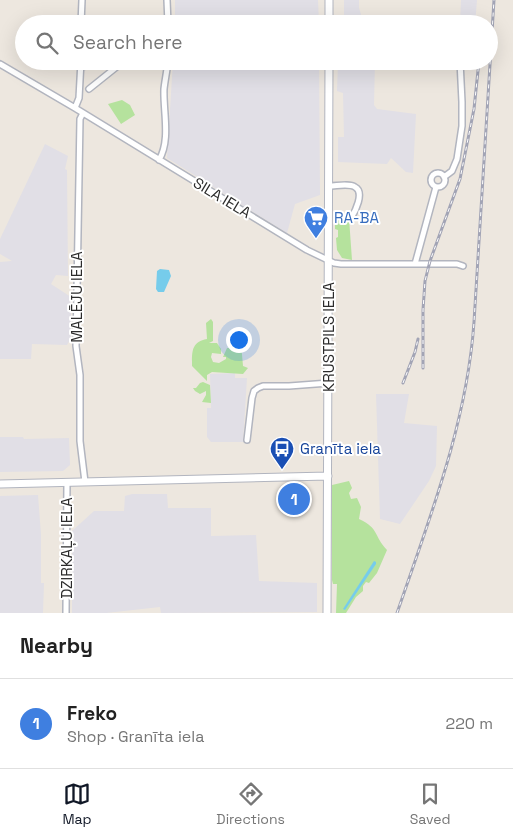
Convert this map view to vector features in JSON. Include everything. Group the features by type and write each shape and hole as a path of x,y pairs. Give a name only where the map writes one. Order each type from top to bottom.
{"main road":[{"path":"330,0 330,15"},
{"name":"KRUSTPILS IELA","path":"326,613 330,70"},
{"path":"0,484 328,476"}],"street":[{"path":"81,15 82,0"},
{"path":"168,0 168,15"},
{"name":"SILA IELA","path":"0,64 307,250 329,261 341,264 457,264 463,266"},
{"path":"74,108 79,98 81,70"},
{"path":"89,89 113,70"},
{"path":"159,160 163,151 166,122 164,88 167,70"},
{"path":"436,187 441,187 444,184 444,177 453,169 457,159 462,126 460,70"},
{"name":"MALĒJU IELA","path":"83,113 80,119 78,171 76,346 80,375 80,440 85,482"},
{"path":"436,187 432,182 433,176 440,174 444,177"},
{"path":"330,186 355,187 358,190 357,207 351,218"},
{"path":"415,264 436,187"},
{"path":"247,440 252,398 254,391 258,388 263,386 329,383"},
{"name":"DZIRKAĻU IELA","path":"66,613 67,482"}],"shaded area":[{"path":"175,0 318,0 319,15 175,15"},
{"path":"344,0 359,0 361,15 344,15"},
{"path":"461,0 477,0 476,15 460,15"},
{"path":"172,70 319,70 320,195 295,204 287,233 167,158"},
{"path":"338,70 375,70 374,105 377,109 416,114 413,173 406,172 391,158 387,164 338,162 338,137 344,137 343,93 337,91"},
{"path":"45,144 68,156 65,169 67,170 68,276 56,275 51,284 71,297 71,338 67,345 32,344 31,359 0,359 0,262 12,261 0,254 0,239"},
{"path":"235,373 235,378 247,378 243,442 211,442 207,437 207,408 211,408 210,374"},
{"path":"376,394 409,394 404,423 437,426 436,466 429,481 400,524 380,519"},
{"path":"0,437 23,437 24,439 69,438 70,465 63,471 0,472"},
{"path":"132,494 167,494 168,508 211,508 211,536 256,535 259,581 317,583 317,612 161,613 160,607 106,613 72,613 72,531 94,511 124,511 125,496"},
{"path":"38,495 41,534 41,583 44,583 43,613 0,613 0,496"}],"green space":[{"path":"122,100 130,105 135,115 121,124 108,104"},
{"path":"349,218 352,260 342,258 337,250 336,238 338,237 338,230 335,229 335,219"},
{"path":"211,319 213,322 213,341 209,343 217,343 221,349 221,354 212,353 213,362 219,363 226,359 226,357 223,357 227,348 232,348 238,342 241,343 243,366 248,368 243,374 212,372 207,375 207,381 192,366 193,348 202,340 207,339 206,323"},
{"path":"203,382 210,385 211,403 202,402 206,391 200,394 193,388 196,388"},
{"path":"349,481 352,488 349,493 351,499 357,498 361,507 359,519 373,529 387,550 377,573 369,583 366,582 363,586 363,591 356,597 346,613 336,613 337,584 333,584 332,580 332,485"}],"water":[{"path":"160,269 169,270 171,276 164,292 158,292 156,289 157,271"},
{"path":"374,561 376,564 345,610 343,609"}],"railway":[{"path":"493,15 494,0"},
{"path":"423,368 425,281 430,261 460,179 474,109 478,70"},
{"path":"397,613 434,505 464,397 474,322 490,70"},
{"path":"403,383 418,339"}],"place":[{"name":"RA-BA","path":"316,239"},
{"name":"Granīta iela","path":"282,470"},
{"name":"Freko","path":"294,499"}]}
